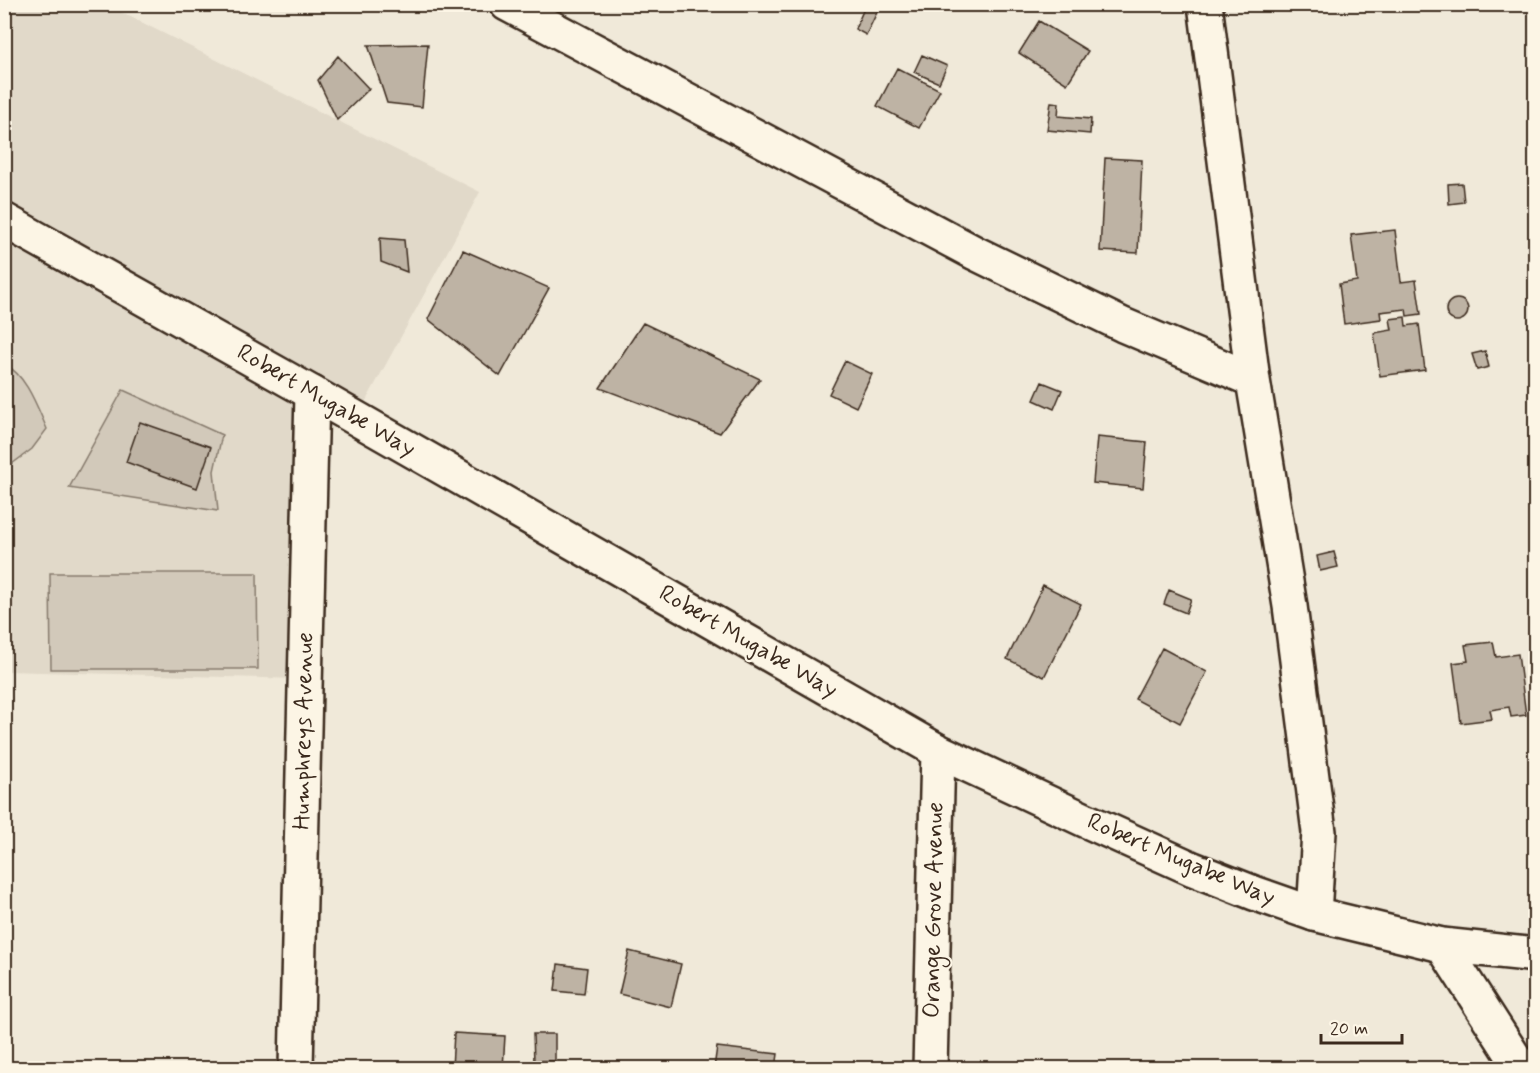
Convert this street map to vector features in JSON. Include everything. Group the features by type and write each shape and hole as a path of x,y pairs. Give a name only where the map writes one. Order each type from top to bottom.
{"street":[{"path":"507,4 975,253 1123,325 1253,380"},
{"path":"1205,4 1253,380 1290,606 1319,831 1314,914"},
{"name":"Robert Mugabe Way","path":"4,220 312,393 938,751 1193,869 1254,894 1314,914 1442,945 1536,955"},
{"name":"Humphreys Avenue","path":"296,1068 312,393"},
{"name":"Orange Grove Avenue","path":"930,1068 938,751"},
{"path":"1442,945 1521,1068"}],"shaded area":[{"path":"5,5 107,5 480,192 361,410 306,379 298,679 5,671"},
{"path":"5,365 25,384 47,429 32,449 5,469"},
{"path":"123,390 222,435 214,471 218,511 69,488"},
{"path":"50,573 257,573 258,669 51,669"}],"building":[{"path":"866,4 881,4 866,35 855,29"},
{"path":"1039,21 1088,51 1067,84 1019,53"},
{"path":"428,44 422,107 387,103 368,45"},
{"path":"922,55 947,66 939,83 914,72"},
{"path":"338,56 369,89 337,120 318,80"},
{"path":"897,68 940,90 919,128 877,106"},
{"path":"1051,102 1059,103 1058,116 1091,119 1090,134 1047,130"},
{"path":"1105,158 1142,160 1138,253 1100,251"},
{"path":"1462,183 1464,202 1449,204 1448,184"},
{"path":"1395,230 1401,282 1416,280 1421,314 1407,316 1406,309 1380,312 1381,319 1344,324 1339,284 1357,281 1351,235"},
{"path":"380,238 404,240 407,272 381,262"},
{"path":"463,250 549,288 500,376 428,319"},
{"path":"1457,299 1465,302 1468,310 1465,318 1457,321 1449,318 1446,310 1449,302"},
{"path":"1405,317 1406,326 1419,324 1425,370 1380,376 1374,333 1392,330 1390,319"},
{"path":"643,323 760,379 720,433 600,388"},
{"path":"1485,351 1489,367 1477,370 1472,354"},
{"path":"845,361 872,374 856,407 829,394"},
{"path":"1042,382 1062,390 1054,409 1034,400"},
{"path":"140,422 211,447 197,488 126,462"},
{"path":"1097,437 1147,442 1143,488 1093,483"},
{"path":"1334,552 1338,567 1320,571 1317,556"},
{"path":"1043,585 1081,604 1044,677 1007,659"},
{"path":"1169,590 1191,599 1186,613 1164,604"},
{"path":"1493,642 1496,657 1518,654 1526,715 1511,717 1509,707 1490,710 1492,719 1461,723 1453,663 1468,661 1465,645"},
{"path":"1162,648 1207,672 1180,723 1135,699"},
{"path":"629,951 681,964 671,1007 619,994"},
{"path":"558,964 587,968 584,994 555,991"},
{"path":"454,1033 505,1036 503,1068 452,1068"},
{"path":"533,1034 555,1034 555,1061 534,1061"},
{"path":"717,1047 778,1054 776,1068 714,1068"}]}
